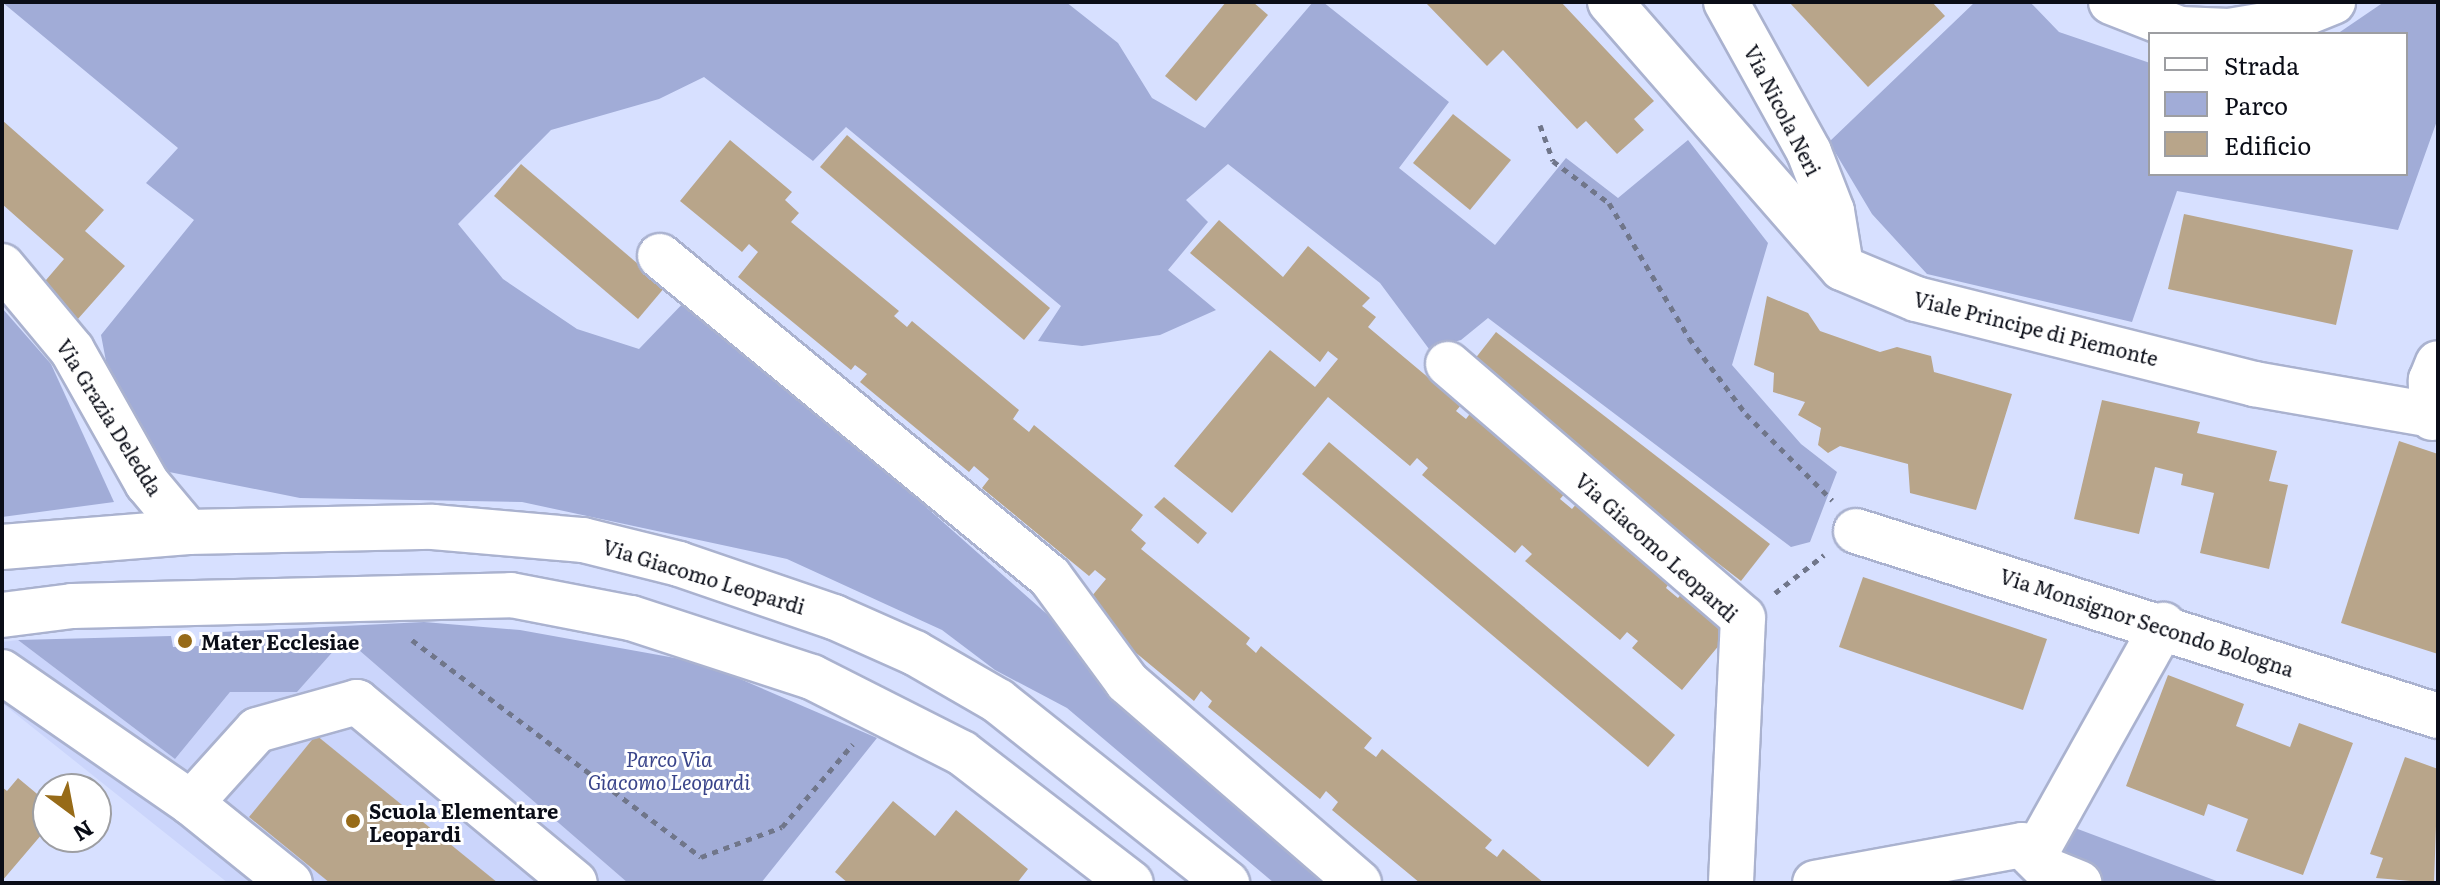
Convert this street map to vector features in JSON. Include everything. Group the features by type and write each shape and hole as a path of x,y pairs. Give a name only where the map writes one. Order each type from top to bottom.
{"street":[{"name":"Viale Principe di Piemonte","path":"1610,2 1842,268 1916,299 2254,384 2435,417"},
{"name":"Via Nicola Neri","path":"1726,2 1809,152 1832,211 1842,268"},
{"path":"2111,2 2180,29 2229,31 2283,22 2333,2"},
{"path":"660,256 1050,577 1127,682 1359,883"},
{"name":"Via Grazia Deledda","path":"2,266 72,350 147,483 188,532"},
{"path":"2435,417 2431,380 2438,363"},
{"name":"Via Giacomo Leopardi","path":"1448,364 1743,618 1731,883"},
{"path":"433,527 433,596"},
{"name":"Via Giacomo Leopardi","path":"2,547 188,532 433,527 583,540 775,595 915,653 998,701 1085,764 1227,883"},
{"name":"Via Monsignor Secondo Bologna","path":"1856,531 2163,625 2438,716"},
{"path":"67,542 72,606"},
{"path":"2,615 72,606 511,595 631,618 741,650 881,711 962,753 1047,813 1131,883"},
{"path":"2034,856 2163,625"},
{"path":"2,672 191,803 290,883"},
{"path":"191,803 257,730 357,702 575,883"},
{"path":"1047,813 1085,764"},
{"path":"1815,883 2022,845 2047,870 2080,883"}],"path":[{"path":"1540,125 1553,161 1609,203 1689,338 1746,414 1856,531 1743,618"},
{"path":"382,596 411,639 701,857 782,827 881,711"}],"shaded area":[{"name":"Scuola Elementare Leopardi","path":"345,638 628,883 228,883 112,791 112,773 90,773 2,703 2,642 18,640 175,759 230,692 297,692"}],"green space":[{"path":"2,2 1066,2 1118,43 1152,98 1205,128 1313,2 1323,2 1449,102 1399,168 1495,245 1566,158 1618,198 1688,140 1768,243 1732,365 1801,444 1837,472 1810,542 1791,547 1488,318 1461,340 1429,349 1380,283 1228,164 1186,200 1208,222 1168,270 1216,310 1160,335 1082,346 1038,341 1061,306 846,127 813,161 704,77 659,99 551,130 458,224 503,279 577,329 639,349 689,297 1066,631 1115,701 1327,883 1274,883 1067,708 995,670 942,630 787,559 522,502 300,498 164,471 109,377 101,335 194,220 146,183 178,148"},
{"path":"1975,2 2030,2 2059,32 2148,62 2148,176 2408,176 2408,32 2340,32 2384,2 2438,2 2438,118 2398,230 2177,191 2132,322 1927,274 1872,214 1829,142"},
{"path":"2,308 51,364 114,502 2,517"},
{"name":"Parco Via Giacomo Leopardi","path":"424,622 520,630 703,663 877,738 761,883 628,883 345,638 297,692 230,692 175,759 18,640 171,636 173,647 199,646 201,633"},
{"path":"2059,822 2222,883 2105,883 2053,863"}],"building":[{"path":"1226,2 1253,2 1268,15 1196,101 1165,76"},
{"path":"1425,2 1561,2 1654,101 1634,119 1644,130 1617,154 1586,121 1577,129 1503,50 1487,66"},
{"path":"1789,2 1932,2 1945,16 1868,87"},
{"path":"1453,114 1511,160 1470,210 1413,163"},
{"path":"2,120 104,210 85,231 125,266 77,320 40,287 64,259 2,204"},
{"path":"847,135 1050,308 1024,340 820,167"},
{"path":"730,140 792,192 785,200 799,213 791,222 899,311 894,316 907,327 912,321 1019,410 1013,419 1029,432 1034,425 1143,515 1131,530 1146,543 1141,549 1250,638 1246,644 1256,653 1261,646 1372,738 1364,748 1376,757 1382,749 1492,840 1485,848 1497,857 1503,849 1544,883 1420,883 1332,810 1338,802 1326,791 1320,799 1208,707 1212,701 1201,691 1194,701 1082,608 1106,579 1095,570 1089,576 982,488 989,479 974,466 969,472 860,382 867,374 855,365 851,370 738,277 758,252 749,244 742,252 680,201"},
{"path":"521,164 665,287 638,319 494,196"},
{"path":"2184,214 2353,250 2336,325 2168,289"},
{"path":"1219,220 1283,277 1308,246 1370,298 1362,306 1376,317 1368,327 1461,405 1456,411 1466,419 1472,411 1567,491 1560,499 1572,509 1578,502 1671,580 1666,588 1678,598 1683,592 1730,632 1682,690 1632,648 1638,641 1627,632 1620,640 1525,561 1532,554 1522,545 1515,553 1422,475 1428,468 1417,458 1410,466 1328,397 1232,513 1174,466 1270,350 1315,387 1338,359 1328,351 1320,362 1190,253"},
{"path":"1767,296 1808,313 1820,331 1880,352 1897,347 1931,356 1934,372 2012,394 1976,510 1910,493 1908,464 1840,446 1828,453 1818,445 1821,428 1798,415 1805,402 1773,392 1774,373 1754,365"},
{"path":"1496,332 1770,544 1741,581 1467,369"},
{"path":"2102,400 2200,422 2197,433 2277,451 2269,481 2288,485 2269,569 2200,553 2214,493 2181,485 2183,474 2155,467 2139,534 2074,519"},
{"path":"2399,441 2438,454 2438,654 2341,623"},
{"path":"1329,442 1675,735 1648,767 1302,474"},
{"path":"1164,497 1207,533 1198,544 1154,507"},
{"path":"1863,577 2047,639 2023,710 1839,647"},
{"path":"2168,675 2244,704 2236,726 2290,747 2299,723 2353,743 2303,875 2236,851 2248,819 2208,804 2204,816 2126,786"},
{"path":"316,735 498,883 330,883 249,817"},
{"path":"2405,757 2438,769 2434,883 2376,878 2383,858 2370,854"},
{"path":"18,778 32,790 32,846 2,881 2,787 7,791"},
{"path":"893,801 935,836 956,810 1028,869 1017,883 848,883 835,872"}],"place":[{"name":"Mater Ecclesiae","path":"185,641"},
{"name":"Scuola Elementare Leopardi","path":"353,821"}]}
